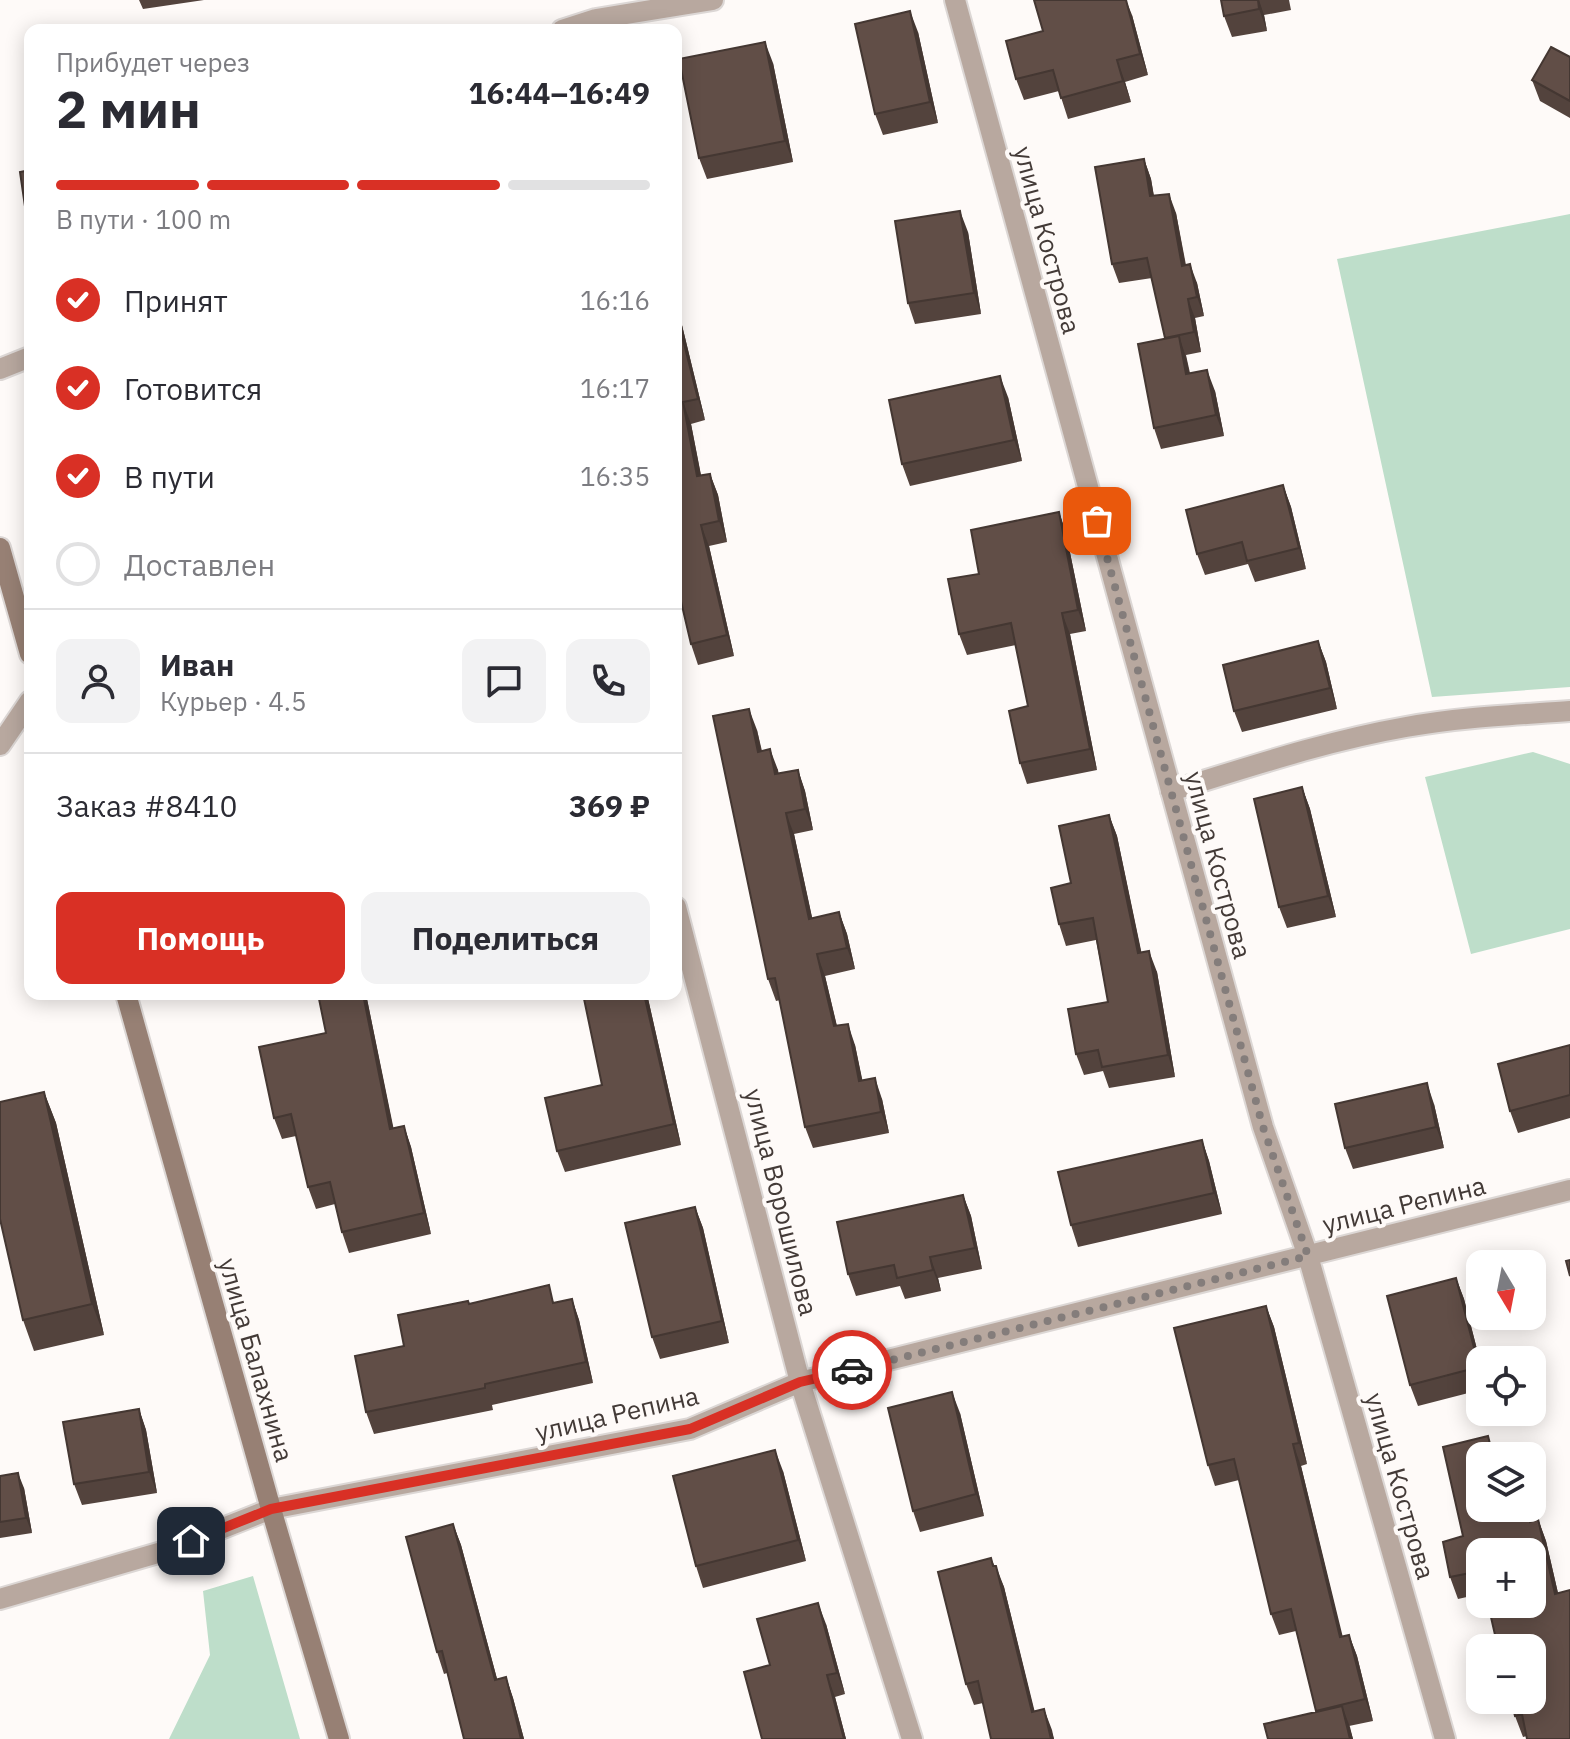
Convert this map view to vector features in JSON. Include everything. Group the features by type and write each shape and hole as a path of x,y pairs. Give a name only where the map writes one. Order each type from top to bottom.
{"street":[{"path":"581,24 713,0"},
{"name":"улица Кострова","path":"955,0 1263,1127 1308,1256 1445,1739"},
{"path":"0,369 24,359"},
{"path":"0,548 24,633"},
{"path":"0,745 24,710"},
{"path":"1171,791 1320,746 1406,727 1466,718 1570,711"},
{"name":"улица Ворошилова","path":"682,930 800,1382 912,1739"},
{"name":"улица Балахнина","path":"128,1000 339,1739"},
{"name":"улица Репина","path":"0,1599 165,1551 271,1509 690,1429 800,1382 1570,1190"}],"green space":[{"path":"1570,214 1570,687 1432,697 1337,259"},
{"path":"1533,752 1570,764 1570,929 1471,954 1425,777"},
{"path":"253,1576 300,1739 169,1739 210,1655 203,1591"}],"building":[{"path":"1034,0 1126,0 1140,54 1117,60 1123,81 1061,98 1053,70 1016,79 1006,41 1043,31"},
{"path":"1221,0 1258,0 1259,9 1224,16"},
{"path":"910,11 930,102 875,114 855,24"},
{"path":"765,42 785,141 699,158 682,74 682,58"},
{"path":"1551,47 1570,57 1570,101 1532,80"},
{"path":"1144,159 1150,196 1169,194 1182,266 1190,264 1197,297 1188,299 1194,332 1165,338 1147,258 1112,264 1095,167"},
{"path":"24,171 24,200 20,172"},
{"path":"960,211 974,293 908,303 895,221"},
{"path":"682,336 698,399 683,402 697,476 710,474 719,521 701,525 727,635 691,644 682,606"},
{"path":"1179,336 1186,374 1207,370 1216,415 1154,428 1138,344"},
{"path":"1000,376 1014,440 902,464 889,400"},
{"path":"1283,485 1299,548 1247,561 1242,542 1197,554 1186,510"},
{"path":"1059,512 1078,610 1062,613 1090,749 1020,763 1009,711 1028,706 1011,623 959,634 948,579 979,574 971,530"},
{"path":"1318,641 1330,688 1234,711 1223,665"},
{"path":"749,709 758,752 770,749 775,774 798,770 805,809 786,813 809,919 839,912 847,948 817,954 834,1026 848,1024 859,1081 875,1078 881,1112 805,1127 775,978 768,979 713,716"},
{"path":"1302,787 1328,896 1279,907 1254,799"},
{"path":"1109,815 1138,953 1149,951 1168,1055 1102,1067 1098,1050 1076,1054 1068,1009 1108,1002 1093,918 1059,924 1051,888 1071,883 1059,826"},
{"path":"319,1000 364,1000 390,1129 404,1126 424,1213 342,1232 330,1182 308,1187 291,1114 274,1118 259,1047 326,1033"},
{"path":"584,1000 645,1000 674,1124 557,1151 545,1098 602,1085"},
{"path":"1570,1045 1570,1095 1510,1111 1498,1064"},
{"path":"1427,1083 1436,1127 1345,1148 1335,1104"},
{"path":"44,1092 92,1304 23,1320 0,1219 0,1102"},
{"path":"1202,1140 1214,1193 1071,1225 1058,1172"},
{"path":"963,1195 975,1248 930,1257 933,1270 897,1278 894,1265 848,1274 837,1222"},
{"path":"695,1207 722,1321 652,1337 625,1223"},
{"path":"1456,1278 1466,1317 1466,1330 1469,1330 1474,1346 1466,1346 1466,1370 1410,1385 1387,1296"},
{"path":"549,1285 553,1303 572,1299 586,1362 485,1384 485,1388 366,1412 355,1356 404,1346 398,1315 468,1301 469,1304"},
{"path":"1266,1306 1299,1443 1293,1444 1340,1637 1349,1635 1365,1699 1316,1711 1291,1609 1271,1614 1234,1459 1208,1465 1174,1328"},
{"path":"952,1392 976,1494 913,1511 888,1408"},
{"path":"139,1409 149,1472 74,1484 63,1422"},
{"path":"1488,1436 1490,1442 1466,1442 1466,1522 1539,1522 1542,1538 1466,1538 1466,1574 1450,1577 1443,1542 1463,1536 1443,1447"},
{"path":"775,1450 798,1540 696,1566 673,1476"},
{"path":"18,1473 26,1518 0,1522 0,1476"},
{"path":"453,1524 495,1680 506,1677 521,1739 464,1739 442,1651 437,1652 406,1537"},
{"path":"1546,1554 1555,1594 1570,1590 1570,1739 1527,1739 1522,1714 1546,1714 1546,1634 1495,1634 1491,1618 1546,1618"},
{"path":"991,1558 993,1566 996,1566 1032,1712 1044,1709 1051,1739 991,1739 978,1681 966,1684 938,1572"},
{"path":"818,1603 837,1673 827,1675 844,1739 762,1739 744,1672 770,1665 757,1619"},
{"path":"1342,1706 1350,1739 1268,1739 1264,1724"}],"way so far":[{"path":"852,1370 1308,1256 1263,1127 1097,521"}],"route":[{"path":"191,1541 271,1509 690,1429 800,1382 852,1370"}]}
